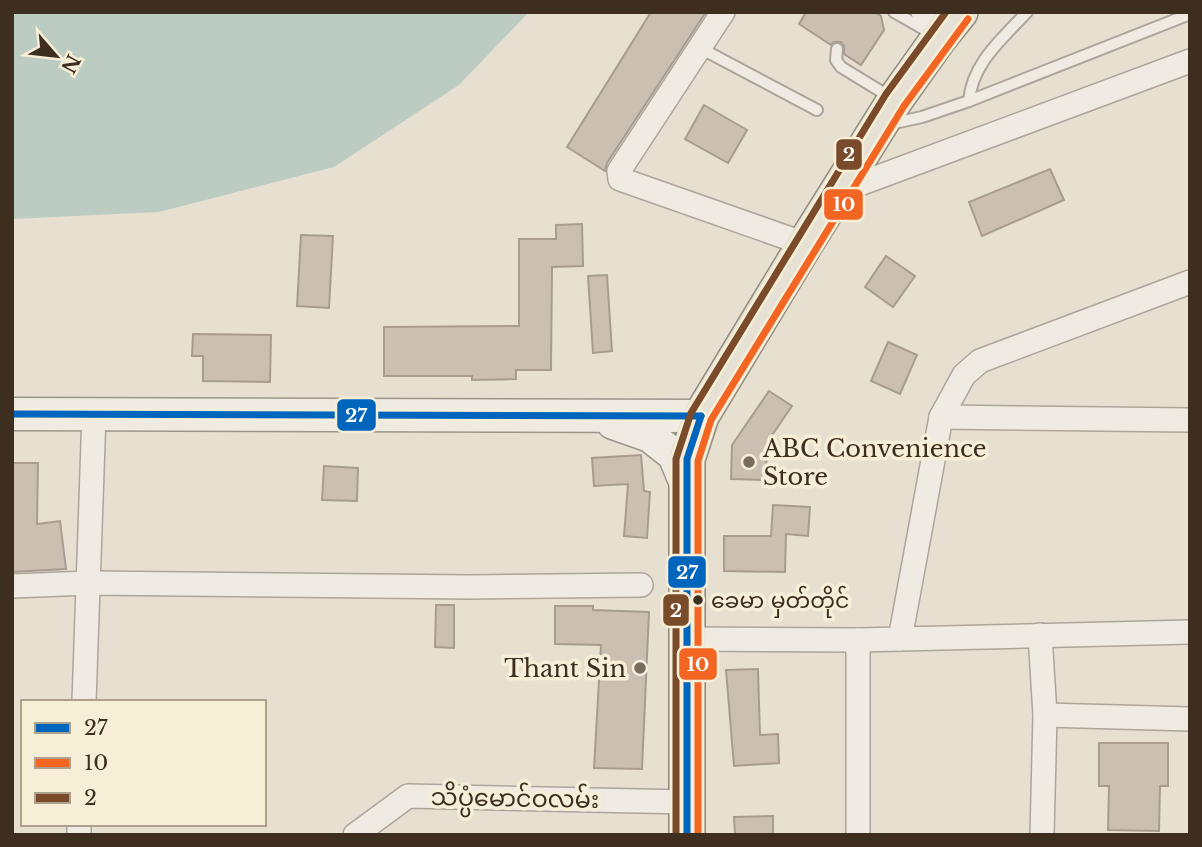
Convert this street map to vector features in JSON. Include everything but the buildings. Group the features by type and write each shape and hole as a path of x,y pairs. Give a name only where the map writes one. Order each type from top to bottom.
{"main road":[{"path":"687,818 687,459 702,416 942,23"},
{"path":"12,414 702,416"},
{"path":"581,415 650,436 674,455 687,486"}],"street":[{"path":"723,12 619,170 620,179 805,244"},
{"path":"838,192 1190,61"},
{"path":"900,639 941,417 964,374 980,361 1190,282"},
{"path":"84,700 94,414"},
{"path":"941,417 1190,421"},
{"path":"12,586 89,583 456,587 641,585"},
{"path":"687,639 858,640 1190,632"},
{"path":"1040,635 1045,715 1042,835"},
{"path":"858,640 858,835"},
{"path":"1045,715 1190,719"},
{"name":"သိပ္ပံမောင်ဝလမ်း","path":"355,835 408,796 687,818"}],"lane":[{"path":"894,12 942,23"},
{"path":"969,101 970,86 978,68 1027,12"},
{"path":"837,49 836,60 841,67 886,113 922,117 1190,14"},
{"path":"701,48 817,110"}],"shaded area":[{"path":"12,12 529,12 459,85 334,167 159,212 12,219"}],"transit line":[{"name":"2","path":"676,835 676,459 691,413 886,94 946,12"},
{"name":"10","path":"698,835 698,461 711,420 904,106 968,19"},
{"name":"27","path":"12,414 701,416"},
{"name":"27","path":"687,835 687,459 701,416"}],"place":[{"name":"ABC Convenience Store","path":"749,462"},
{"name":"ခေမာ မှတ်တိုင်","path":"698,600"},
{"name":"Thant Sin","path":"640,668"}]}
